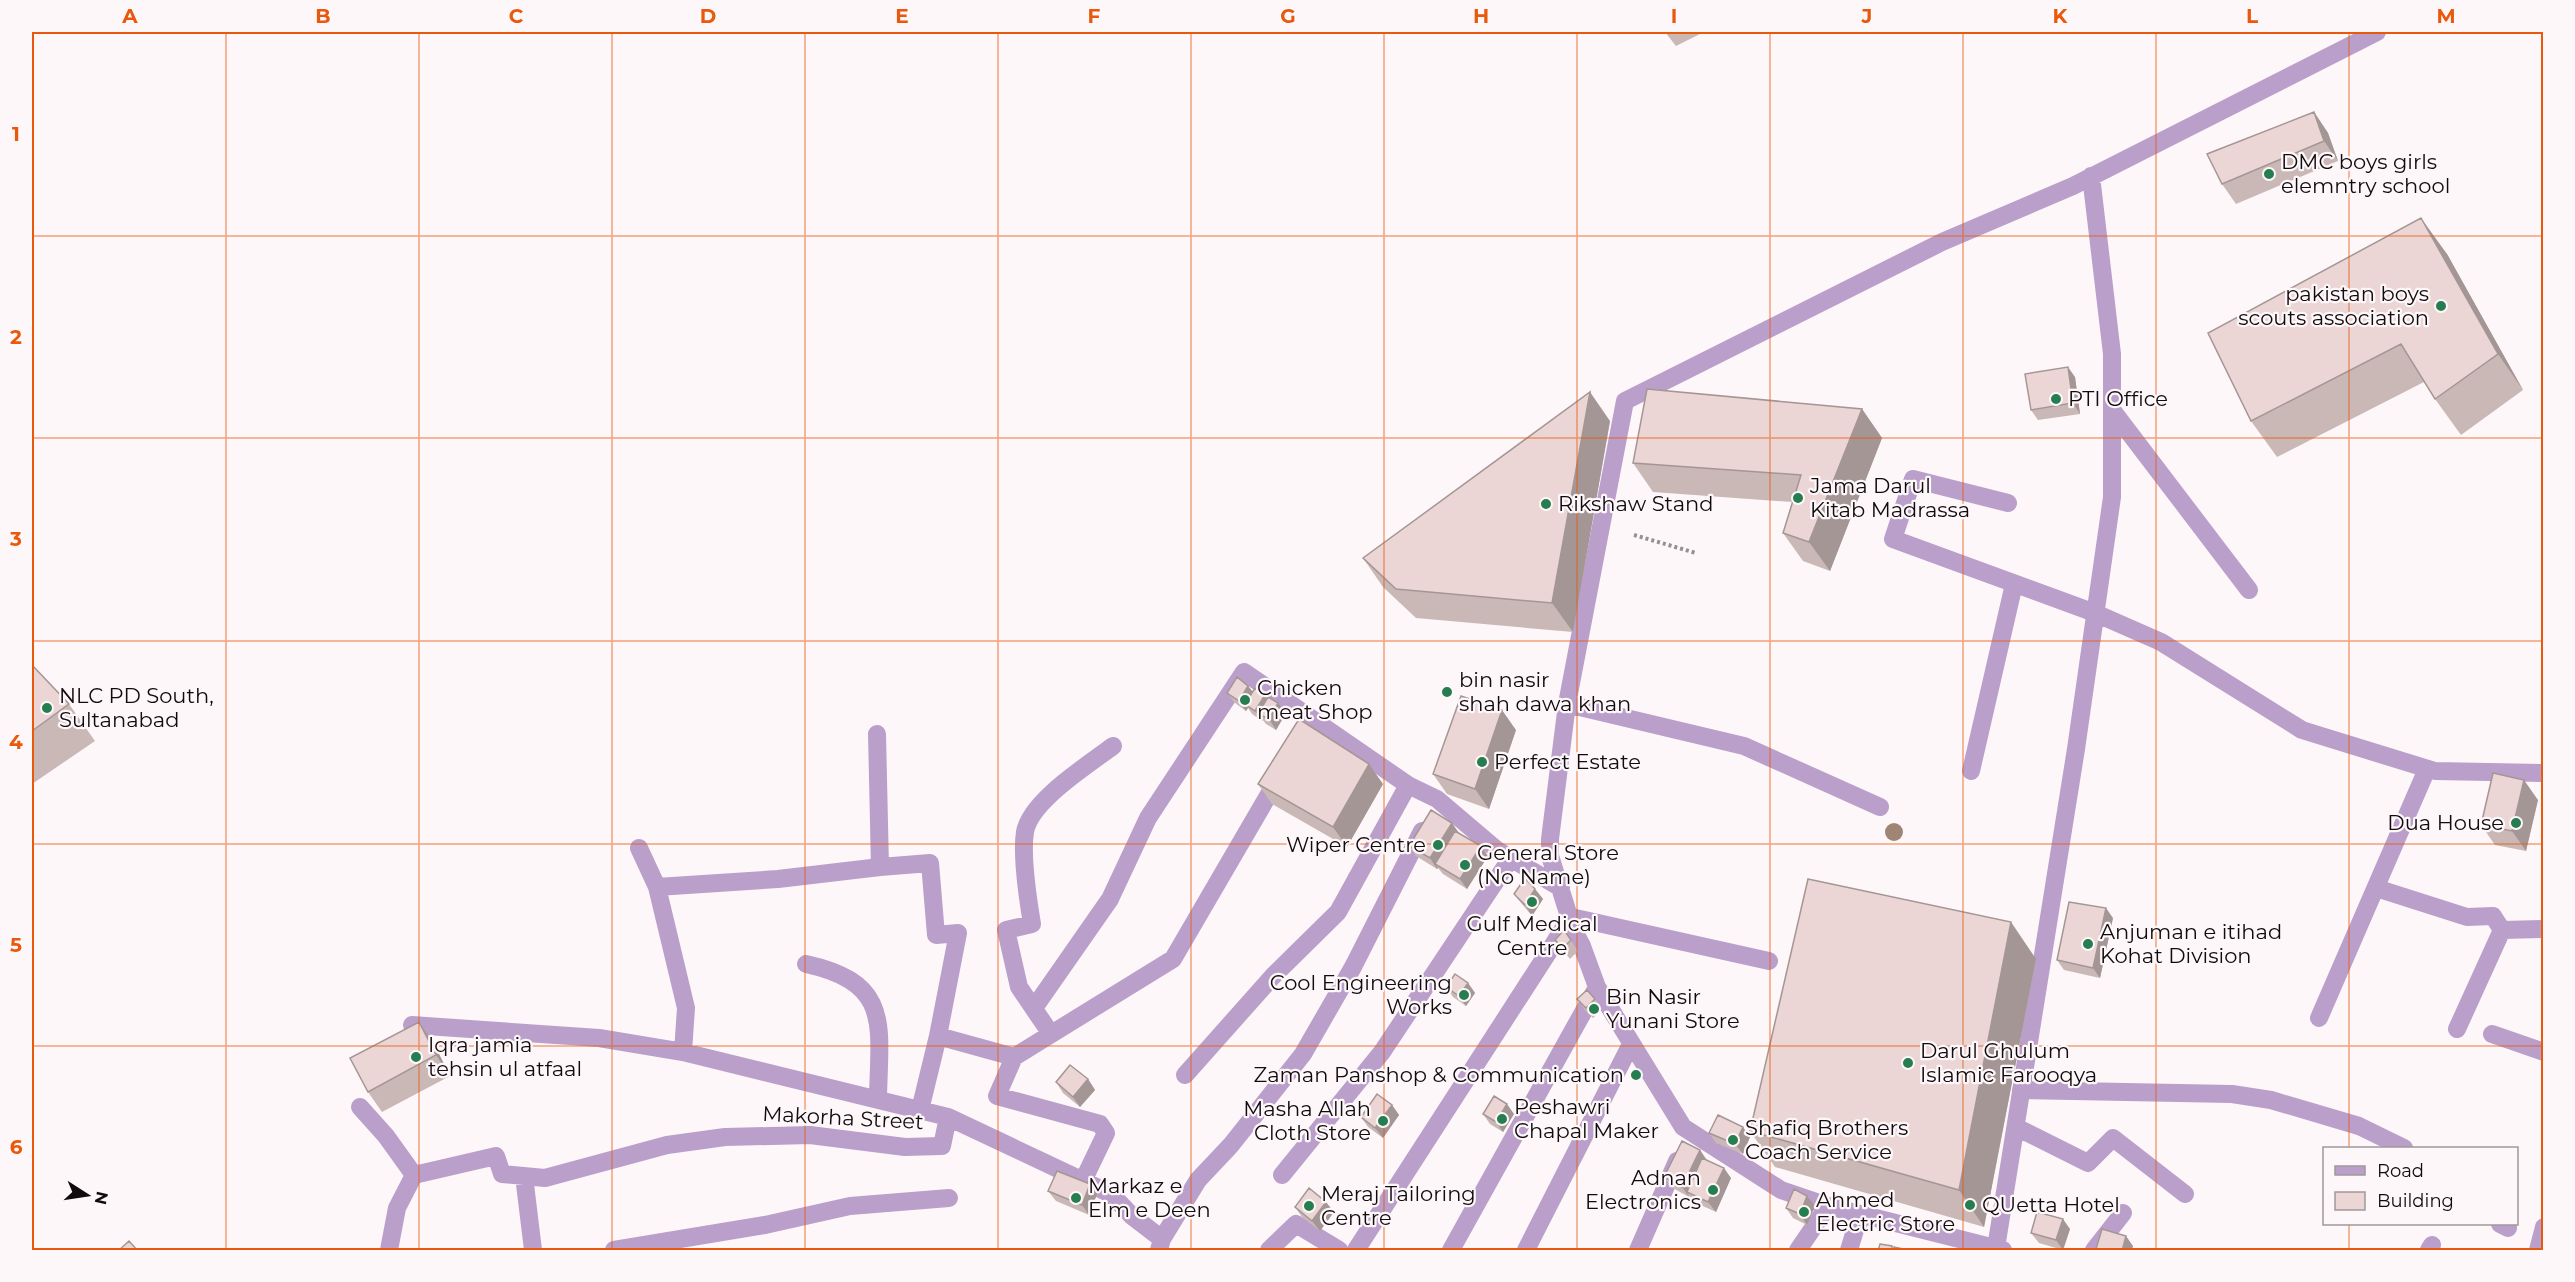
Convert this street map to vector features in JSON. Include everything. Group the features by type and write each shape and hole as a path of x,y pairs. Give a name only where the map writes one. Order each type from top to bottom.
{"street":[{"path":"2091,176 2112,354 2112,497 2076,749 2021,1090 1999,1249 1940,1243 1864,1215 1781,1191 1683,1127 1597,987 1582,946 1572,929 1550,856 1550,838 1567,704 1625,401 1942,242 2091,176 2377,32"},
{"path":"2112,410 2249,590"},
{"path":"2008,503 1913,479 1893,539 2095,613 2161,642 2302,730 2427,769 2480,773 2544,773"},
{"path":"1971,771 2014,584"},
{"path":"1034,1008 1110,899 1148,818 1244,672 1308,725 1437,799 1491,846 1561,888"},
{"path":"1567,704 1744,746 1880,807"},
{"path":"877,734 880,867"},
{"path":"1051,1034 1019,987 1006,930 1032,924 1027,896 1025,831 1039,804 1113,746"},
{"path":"1083,1181 1106,1133 1100,1124 997,1096 1014,1057 1173,959 1289,760"},
{"path":"2319,1018 2427,769"},
{"path":"1185,1075 1273,976 1338,912 1408,784"},
{"path":"1161,1245 1198,1180 1231,1144 1303,1054 1353,967 1437,799"},
{"path":"639,848 657,887 686,1008 683,1052"},
{"path":"1282,1175 1382,1052 1510,858"},
{"path":"657,887 778,879 930,863 936,935 958,933 938,1036 920,1110"},
{"path":"2376,888 2467,917 2493,916 2502,930"},
{"path":"1570,917 1769,961"},
{"path":"1356,1251 1570,917"},
{"path":"2502,930 2544,929"},
{"path":"2457,1029 2502,930"},
{"path":"806,964 836,971 860,985 879,1018 878,1100"},
{"path":"1451,1251 1597,987"},
{"path":"412,1025 599,1038 683,1052 948,1117"},
{"path":"2492,1035 2544,1052"},
{"path":"938,1036 1014,1057"},
{"path":"1526,1251 1631,1044"},
{"path":"2021,1090 2232,1095 2271,1100 2359,1126 2400,1147"},
{"path":"360,1107 386,1136 414,1175 397,1208 389,1251"},
{"name":"Makorha Street","path":"414,1175 496,1156 502,1174 545,1178 666,1145 725,1137 810,1135 905,1147 942,1146 948,1117 1111,1194 1161,1245"},
{"path":"2016,1126 2088,1163 2113,1138 2186,1194"},
{"path":"1638,1251 1664,1185 1694,1134"},
{"path":"524,1176 532,1251"},
{"path":"614,1251 765,1225 850,1206 949,1198"},
{"path":"1798,1251 1828,1206"},
{"path":"2094,1251 2124,1213"},
{"path":"1849,1251 1856,1227 1864,1215"},
{"path":"1269,1251 1296,1224 1339,1251"},
{"path":"2538,1251 2544,1227"}],"path":[{"path":"1601,526 1695,553"}],"building":[{"path":"2314,112 2324,141 2222,184 2207,154"},
{"path":"2421,218 2498,354 2435,399 2401,344 2251,421 2208,333"},
{"path":"2068,367 2073,403 2031,410 2025,374"},
{"path":"1647,389 1862,409 1809,542 1783,533 1801,475 1633,463"},
{"path":"1590,392 1552,603 1396,589 1363,558"},
{"path":"32,665 69,704 32,731"},
{"path":"1237,677 1248,686 1239,701 1227,693"},
{"path":"1255,688 1265,695 1255,711 1245,704"},
{"path":"1461,696 1502,710 1475,789 1433,774"},
{"path":"1268,697 1278,703 1269,719 1258,714"},
{"path":"1299,719 1369,764 1333,827 1258,784"},
{"path":"2493,773 2524,780 2512,831 2481,825"},
{"path":"1431,810 1452,823 1430,858 1409,846"},
{"path":"1455,831 1481,846 1460,879 1435,864"},
{"path":"1525,878 1535,889 1525,905 1514,894"},
{"name":"Darul Ghulum Islamic Farooqya","path":"1808,879 2011,922 1959,1190 1750,1131"},
{"name":"Anjuman e itihad Kohat Division","path":"2069,902 2106,908 2093,968 2057,960"},
{"path":"1564,930 1571,940 1563,948 1555,940"},
{"path":"1455,974 1468,983 1459,996 1446,987"},
{"path":"1587,990 1595,999 1586,1008 1577,999"},
{"path":"419,1022 436,1055 368,1092 350,1058"},
{"path":"1070,1065 1088,1079 1073,1097 1056,1082"},
{"path":"1377,1094 1392,1105 1375,1128 1361,1117"},
{"path":"1494,1096 1507,1104 1496,1122 1483,1114"},
{"path":"1718,1115 1743,1127 1735,1144 1709,1133"},
{"path":"1682,1141 1700,1150 1682,1187 1664,1177"},
{"path":"1702,1158 1724,1168 1708,1202 1687,1192"},
{"path":"1057,1171 1090,1184 1082,1205 1048,1191"},
{"path":"1309,1188 1326,1202 1312,1221 1295,1207"},
{"path":"1794,1189 1807,1196 1800,1214 1786,1208"},
{"path":"2037,1212 2063,1219 2056,1240 2031,1233"},
{"path":"2102,1229 2126,1236 2122,1251 2096,1249"},
{"path":"129,1241 138,1251 118,1251"},
{"path":"1880,1244 1892,1246 1892,1251 1878,1251"},
{"path":"1894,1247 1913,1251 1894,1251"}],"place":[{"name":"DMC boys girls elemntry school","path":"2269,174"},
{"name":"pakistan boys scouts association","path":"2441,306"},
{"name":"PTI Office","path":"2056,399"},
{"name":"Jama Darul Kitab Madrassa","path":"1798,498"},
{"name":"Rikshaw Stand","path":"1546,504"},
{"name":"bin nasir shah dawa khan","path":"1447,692"},
{"name":"Chicken meat Shop","path":"1245,700"},
{"name":"NLC PD South, Sultanabad","path":"47,708"},
{"name":"Perfect Estate","path":"1482,762"},
{"name":"Dua House","path":"2516,823"},
{"name":"Wiper Centre","path":"1438,845"},
{"name":"General Store (No Name)","path":"1465,865"},
{"name":"Gulf Medical Centre","path":"1532,902"},
{"name":"Anjuman e itihad Kohat Division","path":"2088,944"},
{"name":"Cool Engineering Works","path":"1464,995"},
{"name":"Bin Nasir Yunani Store","path":"1594,1009"},
{"name":"Iqra jamia tehsin ul atfaal","path":"416,1057"},
{"name":"Darul Ghulum Islamic Farooqya","path":"1908,1063"},
{"name":"Zaman Panshop & Communication","path":"1636,1075"},
{"name":"Peshawri Chapal Maker","path":"1502,1119"},
{"name":"Masha Allah Cloth Store","path":"1383,1121"},
{"name":"Shafiq Brothers Coach Service","path":"1733,1140"},
{"name":"Adnan Electronics","path":"1713,1190"},
{"name":"Markaz e Elm e Deen","path":"1076,1198"},
{"name":"QUetta Hotel","path":"1970,1205"},
{"name":"Meraj Tailoring Centre","path":"1309,1206"},
{"name":"Ahmed Electric Store","path":"1804,1212"}]}
